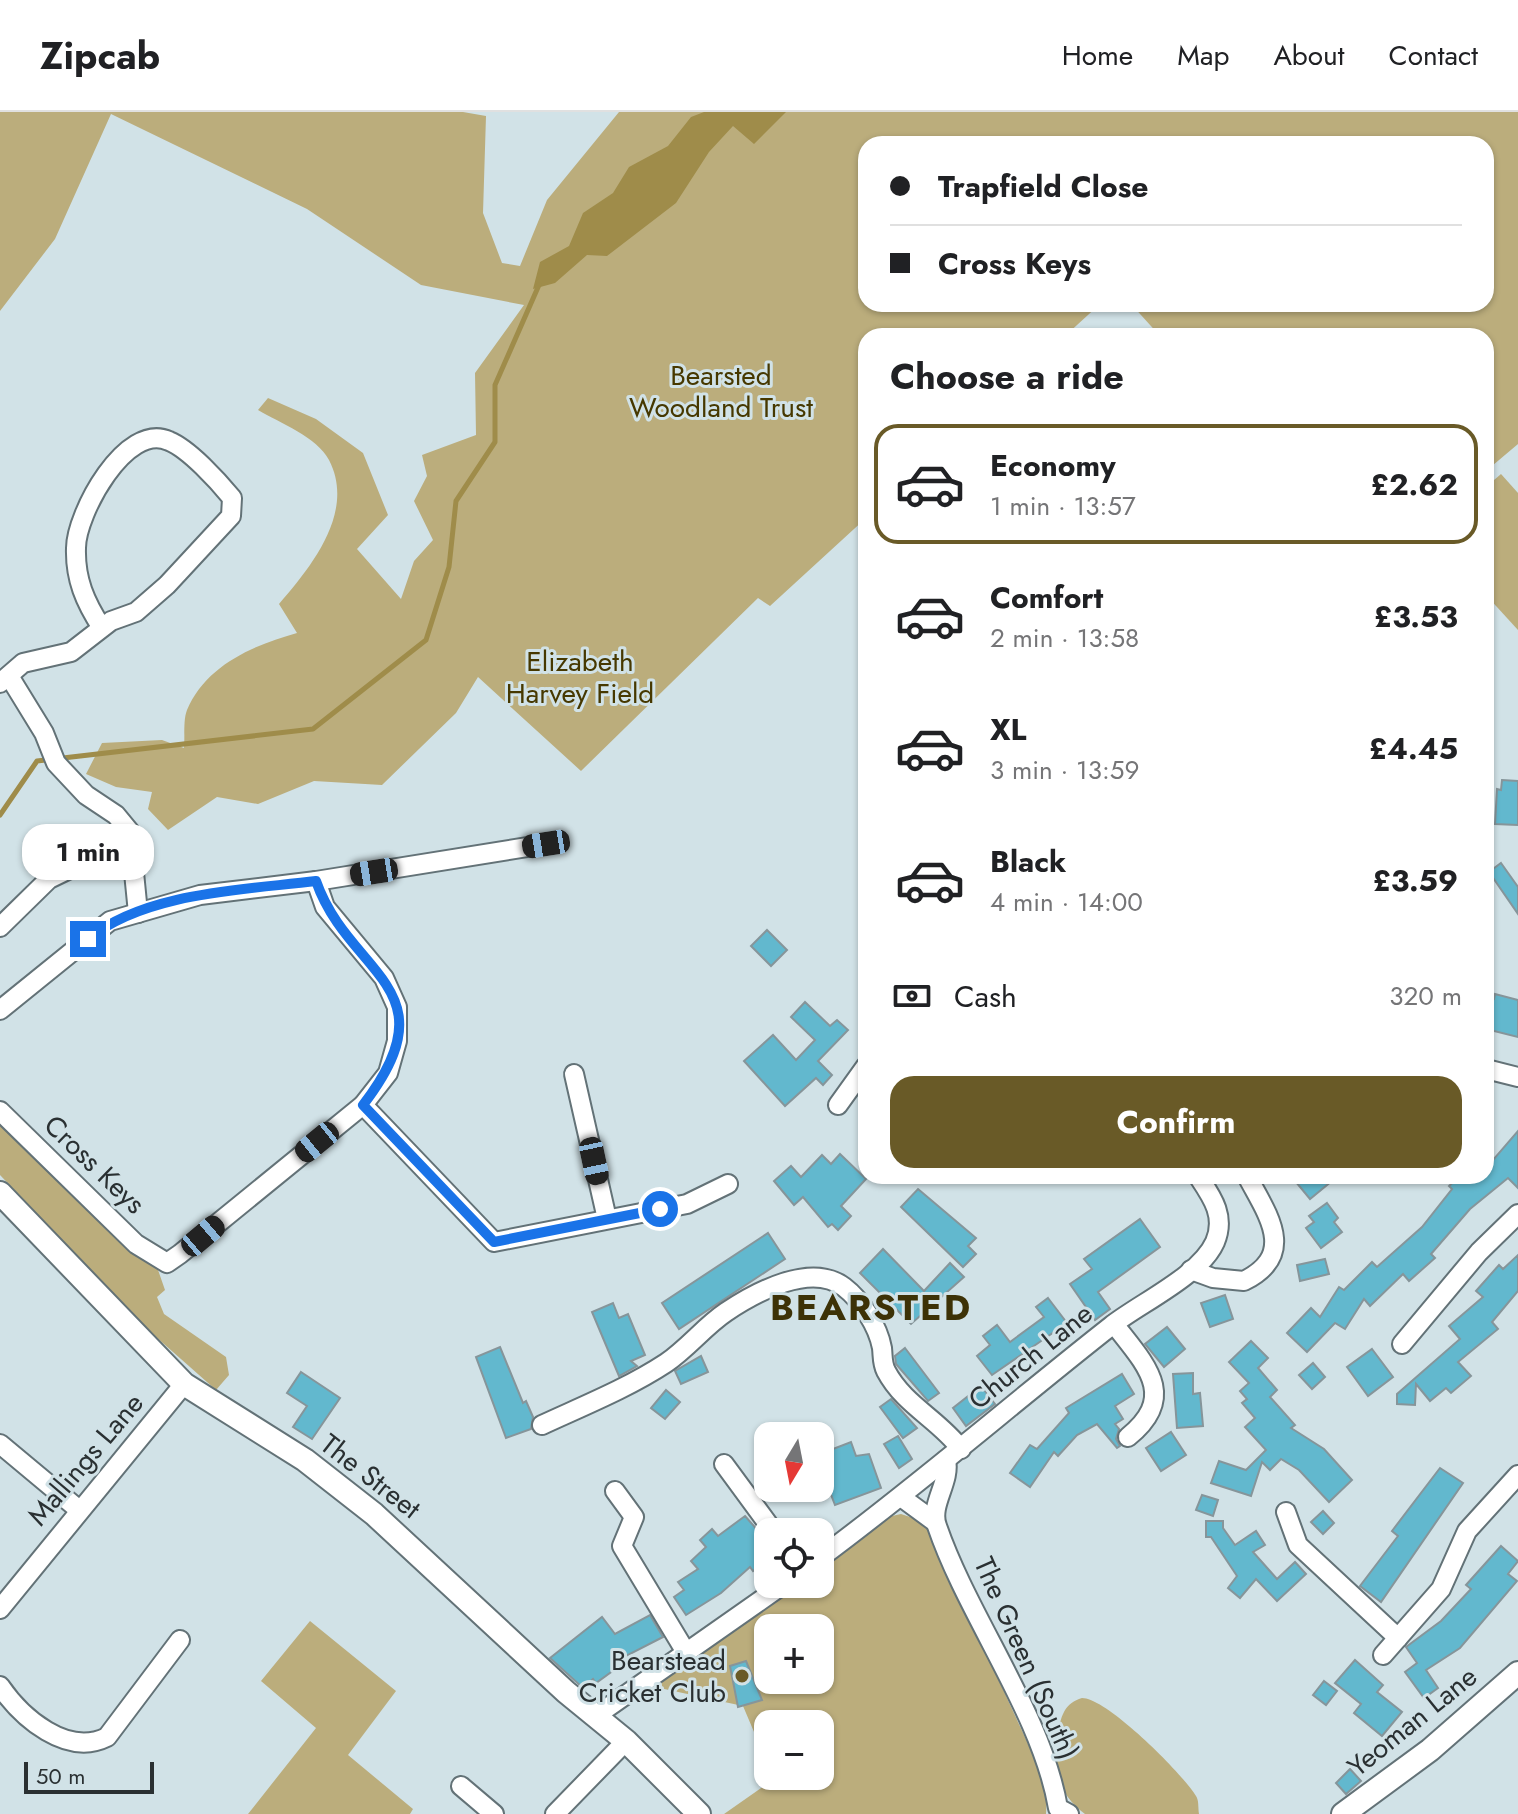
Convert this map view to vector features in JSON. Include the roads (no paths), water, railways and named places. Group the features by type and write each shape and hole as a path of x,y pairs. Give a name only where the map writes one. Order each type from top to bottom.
{"street":[{"path":"102,628 79,584 78,525 99,485 127,450 149,437 169,440 218,481 232,498 231,516 167,585 136,612 102,628 71,652 23,663 4,679 44,733 56,763 86,795 116,815 130,832 138,913"},
{"path":"0,1010 110,921 200,895 316,881 546,844"},
{"path":"0,927 49,879 82,863 134,862"},
{"name":"Cross Keys","path":"0,1111 136,1244 167,1263 363,1105 388,1073 397,1041 397,1007 384,978 325,907 316,881"},
{"path":"1494,1071 1518,1077"},
{"path":"574,1074 607,1219"},
{"path":"838,1105 858,1077"},
{"path":"363,1105 494,1242 687,1204 728,1184"},
{"name":"Church Lane","path":"834,1547 1114,1324 1191,1270 1211,1250 1219,1229 1218,1208 1203,1184"},
{"path":"1191,1270 1213,1278 1244,1281 1268,1261 1274,1247 1274,1226 1251,1184"},
{"name":"The Street","path":"0,1193 184,1384 305,1460 374,1514 566,1692 626,1741 699,1814"},
{"path":"1402,1344 1471,1262 1518,1214"},
{"path":"542,1425 666,1363 724,1313 750,1298 782,1285 817,1277 841,1284 851,1293 869,1316 882,1346 886,1371 903,1397 943,1427 953,1455 935,1522"},
{"path":"1114,1324 1146,1367 1154,1387 1150,1417 1128,1437"},
{"name":"Mallings Lane","path":"0,1609 78,1509 184,1384"},
{"path":"0,1444 78,1509"},
{"path":"724,1464 764,1518"},
{"path":"1383,1655 1441,1589 1467,1531 1518,1475"},
{"path":"615,1491 634,1517 622,1546 687,1654"},
{"name":"The Green (South)","path":"901,1497 935,1522 1036,1740 1061,1812"},
{"path":"1286,1512 1298,1545 1398,1638"},
{"path":"597,1715 765,1598"},
{"path":"0,1686 21,1713 72,1744 91,1745 107,1737 180,1640"},
{"name":"Yeoman Lane","path":"1343,1814 1430,1750 1518,1673"},
{"path":"555,1814 626,1741"},
{"path":"461,1786 494,1814"}],"waterway":[{"path":"0,815 37,761 313,729 426,640 449,567 456,501 495,442 495,385 539,285"}],"place":[{"name":"Bearstead Cricket Club","path":"742,1676"}],"district":[{"name":"BEARSTED","path":"871,1307"}],"park label":[{"name":"Bearsted Woodland Trust","path":"721,391"},
{"name":"Elizabeth Harvey Field","path":"580,677"}]}
